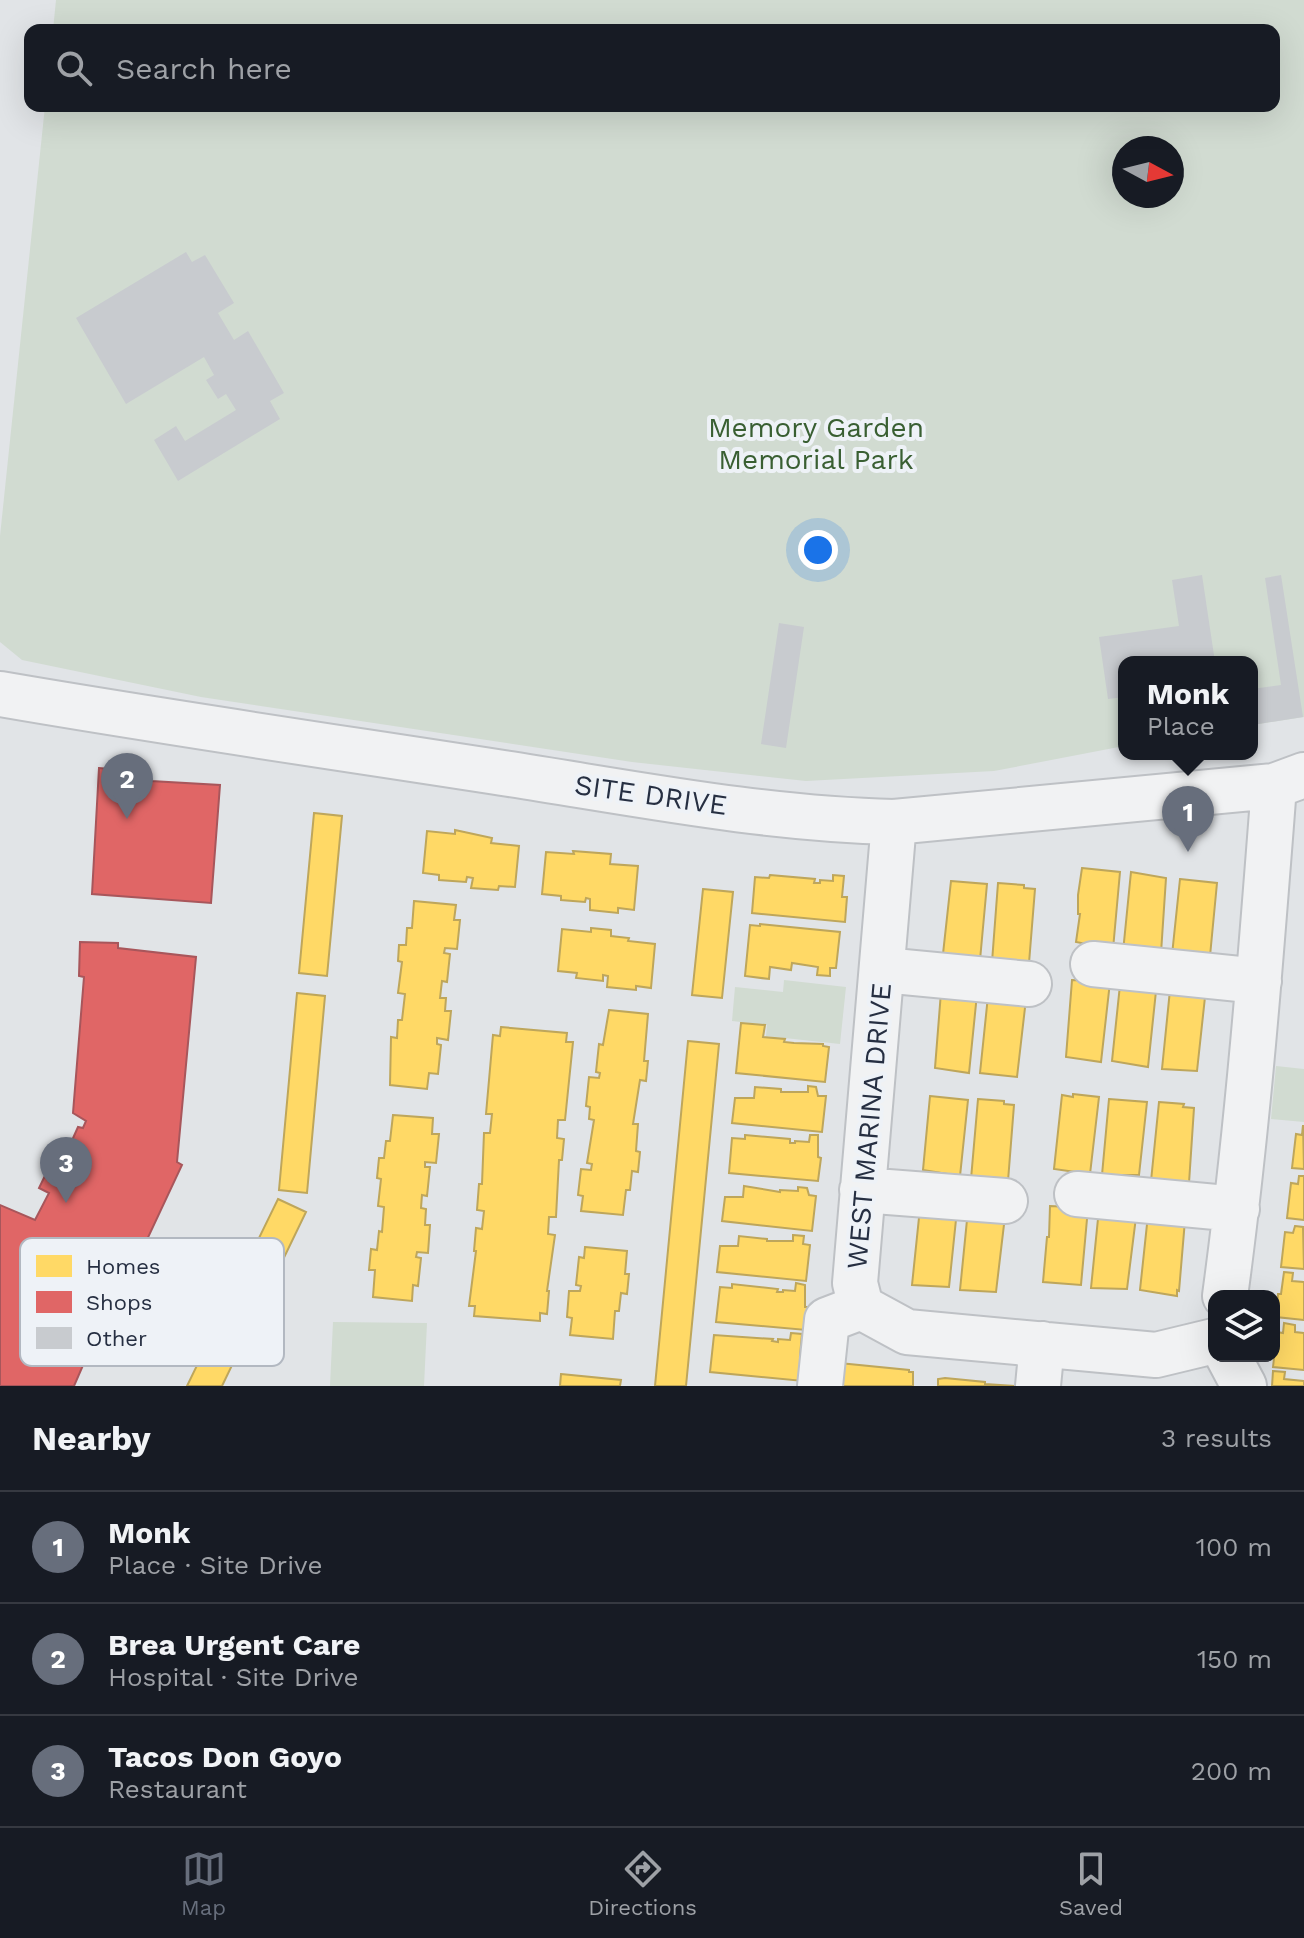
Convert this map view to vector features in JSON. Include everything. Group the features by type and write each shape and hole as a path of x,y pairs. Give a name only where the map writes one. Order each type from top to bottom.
{"street":[{"name":"SITE DRIVE","path":"0,694 131,717 694,802 841,821 894,822 1289,780"},
{"path":"1226,1290 1237,1209 1259,981 1289,780"},
{"name":"WEST MARINA DRIVE","path":"894,822 855,1283 861,1307 907,1332 1040,1365 1156,1355 1208,1342"},
{"path":"1093,964 1259,981"},
{"path":"883,970 1029,984"},
{"path":"862,1190 1005,1201"},
{"path":"1077,1194 1237,1209"},
{"path":"820,1386 827,1320 861,1307"},
{"path":"1231,1362 1244,1386"}],"green space":[{"name":"Memory Garden Memorial Park","path":"56,0 1304,0 1304,717 1258,724 1258,656 1118,656 1118,747 994,771 806,781 632,762 201,697 22,660 0,642 0,536 44,112 1280,112 1280,24 54,24"},
{"path":"784,980 846,987 840,1044 766,1036 767,1025 732,1021 735,987 783,992"},
{"path":"1276,1066 1304,1069 1304,1122 1271,1119"},
{"path":"333,1322 427,1323 424,1386 330,1386"}],"building: Homes":[{"path":"314,813 342,816 327,976 299,973"},
{"path":"455,830 492,838 491,843 519,846 515,887 499,886 498,890 471,888 473,878 467,877 466,882 439,880 439,875 423,873 427,831 455,834"},
{"path":"573,851 611,854 610,864 638,866 634,910 618,908 618,913 590,910 590,899 586,898 585,902 561,900 561,896 542,894 546,852 574,854"},
{"path":"1082,868 1120,872 1113,949 1076,942"},
{"path":"1131,872 1166,878 1161,953 1123,952"},
{"path":"770,875 815,879 814,883 833,881 833,875 844,876 842,897 847,897 845,922 752,913 755,877 769,878"},
{"path":"1180,879 1217,883 1210,956 1172,955"},
{"path":"951,881 987,884 980,960 943,954"},
{"path":"998,883 1035,889 1029,963 992,962"},
{"path":"703,889 733,892 722,998 692,995"},
{"path":"414,901 456,905 454,920 460,920 457,949 445,948 444,953 450,954 447,982 442,981 440,998 446,998 445,1011 451,1011 448,1040 437,1038 437,1044 441,1045 438,1074 429,1073 427,1089 390,1085 391,1037 397,1038 405,994 398,993 402,962 398,961 399,945 406,945 407,928 412,928"},
{"path":"750,925 840,932 836,968 830,968 830,976 817,975 818,967 792,963 791,970 770,967 769,979 745,976"},
{"path":"591,928 611,930 611,936 629,938 628,941 655,944 651,988 607,987 608,976 603,975 603,981 576,978 577,973 558,971 562,929 591,932"},
{"path":"1072,980 1110,982 1101,1062 1066,1057"},
{"path":"1120,985 1156,991 1148,1067 1112,1061"},
{"path":"1170,990 1205,997 1197,1071 1162,1069"},
{"path":"941,992 977,994 969,1073 935,1068"},
{"path":"297,993 325,996 307,1193 279,1190"},
{"path":"988,996 1026,999 1017,1077 980,1073"},
{"path":"609,1010 648,1014 644,1061 648,1061 646,1081 640,1080 633,1124 638,1124 638,1172 632,1171 623,1215 581,1211 583,1196 578,1195 581,1169 591,1170 592,1164 587,1163 594,1120 589,1119 590,1107 586,1106 589,1077 599,1078 600,1073 596,1072 599,1044 603,1045"},
{"path":"741,1023 765,1025 763,1037 829,1047 825,1082 736,1073"},
{"path":"501,1027 567,1033 566,1042 573,1042 565,1120 558,1120 557,1138 564,1139 562,1160 559,1160 556,1217 549,1217 548,1234 555,1235 547,1314 540,1313 540,1321 474,1316 475,1306 469,1306 476,1228 482,1229 484,1211 477,1210 479,1184 482,1184 484,1133 490,1133 492,1114 486,1114 493,1035 500,1036"},
{"path":"688,1041 719,1044 686,1386 655,1386"},
{"path":"808,1086 816,1087 818,1096 826,1096 822,1132 732,1123 735,1098 754,1098 755,1087 781,1089 781,1092 808,1092"},
{"path":"1073,1094 1099,1097 1090,1174 1054,1169 1062,1095 1073,1097"},
{"path":"930,1096 968,1100 960,1176 923,1170"},
{"path":"978,1099 1014,1105 1008,1181 971,1179"},
{"path":"1109,1099 1147,1102 1139,1175 1102,1175"},
{"path":"1159,1102 1194,1108 1189,1183 1151,1181"},
{"path":"393,1115 433,1118 432,1134 439,1134 436,1163 425,1162 425,1167 430,1167 427,1196 422,1195 421,1208 426,1209 425,1225 430,1225 428,1253 417,1252 416,1257 421,1258 418,1286 413,1285 412,1301 373,1297 375,1270 369,1270 371,1249 377,1250 379,1231 382,1232 384,1207 378,1206 381,1179 377,1178 379,1158 384,1158 386,1141 390,1141"},
{"path":"1303,1125 1304,1169 1292,1168 1296,1134 1302,1135"},
{"path":"745,1135 790,1139 790,1143 795,1143 809,1142 810,1135 818,1135 818,1157 821,1158 818,1181 729,1173 732,1138 745,1139"},
{"path":"1299,1176 1304,1176 1304,1220 1287,1218 1291,1183 1298,1184"},
{"path":"744,1186 780,1192 807,1188 809,1195 816,1196 812,1231 722,1221 725,1197 743,1197"},
{"path":"278,1199 306,1212 284,1258 284,1238 259,1238"},
{"path":"1050,1206 1088,1208 1081,1285 1043,1282"},
{"path":"920,1208 957,1210 949,1287 912,1285"},
{"path":"1099,1209 1136,1217 1127,1289 1091,1288"},
{"path":"968,1210 1005,1216 996,1292 960,1290"},
{"path":"1148,1215 1185,1220 1177,1296 1140,1290"},
{"path":"1295,1226 1303,1227 1304,1269 1281,1267 1285,1232 1293,1233"},
{"path":"793,1235 804,1236 803,1244 810,1245 806,1281 717,1272 720,1246 738,1246 739,1236 793,1241"},
{"path":"585,1247 627,1251 627,1294 621,1293 619,1311 615,1311 613,1339 570,1335 572,1318 567,1317 569,1291 580,1291 581,1286 576,1285 579,1257 584,1258"},
{"path":"1284,1272 1293,1273 1292,1281 1304,1282 1304,1320 1280,1317"},
{"path":"796,1283 805,1285 805,1307 808,1307 806,1330 716,1322 720,1287 732,1288 732,1284 783,1292 795,1291"},
{"path":"1284,1323 1295,1325 1295,1332 1304,1333 1304,1370 1273,1367 1274,1362 1280,1362 1280,1332 1283,1333"},
{"path":"791,1333 802,1334 800,1356 805,1356 803,1381 710,1372 714,1335 773,1339 778,1342 778,1339 790,1340"},
{"path":"839,1363 909,1370 913,1372 913,1386 834,1386"},
{"path":"197,1366 232,1366 222,1386 187,1386"},
{"path":"1273,1371 1285,1372 1284,1379 1304,1381 1304,1386 1272,1386"},
{"path":"561,1374 621,1380 620,1386 560,1386"},
{"path":"938,1379 1015,1386 938,1386"}],"building: Shops":[{"path":"99,768 139,772 139,776 151,777 151,781 220,785 211,903 92,894"},
{"path":"80,942 118,943 118,948 196,957 177,1162 182,1165 148,1238 20,1238 20,1366 83,1366 74,1386 0,1386 0,1205 35,1220 49,1193 39,1188 57,1151 66,1154 78,1127 83,1128 86,1121 73,1113 84,977 79,976"}],"building: Other":[{"path":"186,252 192,262 205,255 234,303 218,313 234,340 248,331 284,393 270,401 280,419 178,481 154,440 176,426 185,441 236,410 226,394 218,399 206,380 214,375 204,357 126,404 76,318"},
{"path":"1202,575 1214,656 1118,656 1118,698 1108,699 1099,637 1179,626 1172,580"},
{"path":"1281,575 1303,717 1258,724 1258,688 1281,685 1265,578"},
{"path":"779,623 804,627 786,748 761,744"}],"place":[{"name":"Brea Urgent Care","path":"127,819"},
{"name":"Monk","path":"1188,852"},
{"name":"Tacos Don Goyo","path":"66,1203"}]}
